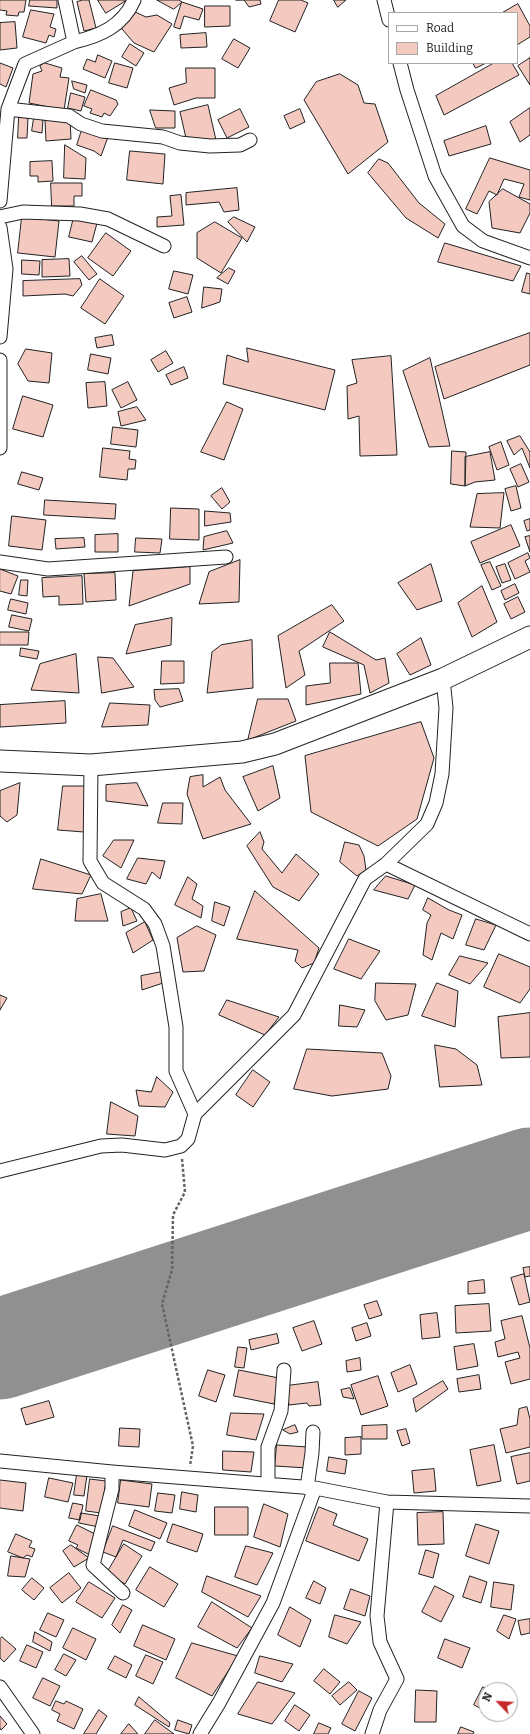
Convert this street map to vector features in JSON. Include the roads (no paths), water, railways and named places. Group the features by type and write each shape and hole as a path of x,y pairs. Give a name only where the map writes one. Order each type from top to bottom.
{"main road":[{"path":"0,761 91,765 242,752 255,749 275,744 443,679 530,636"}],"street":[{"path":"65,0 74,42"},
{"path":"0,201 8,109 25,64 74,42 95,37 110,30 132,7 134,0"},
{"path":"384,0 388,16"},
{"path":"400,64 407,90 435,176 464,226 483,241 530,258"},
{"path":"8,109 69,116 81,124 102,131 163,137 180,143 217,146 240,145 250,140"},
{"path":"0,217 23,212 80,214 108,219 164,246"},
{"path":"0,227 6,269 0,337"},
{"path":"0,360 0,448"},
{"path":"0,562 48,569 226,557"},
{"path":"0,1171 101,1146 122,1145 165,1150 181,1146 188,1140 195,1114 294,1015 365,880 386,864 427,824 436,803 442,774 446,708 443,679"},
{"path":"91,765 90,861 103,883 144,909 155,924 163,946 176,1027 176,1071 195,1114"},
{"path":"386,864 530,934"},
{"path":"268,1484 268,1447 281,1411 284,1370"},
{"path":"200,1734 219,1703 273,1603 311,1488 313,1432"},
{"path":"0,1461 112,1472 311,1488 387,1502 530,1506"},
{"path":"112,1472 112,1489 93,1566 123,1593"},
{"path":"372,1734 380,1710 397,1679 380,1642 377,1616 387,1502"},
{"path":"0,1687 33,1734"}]}
